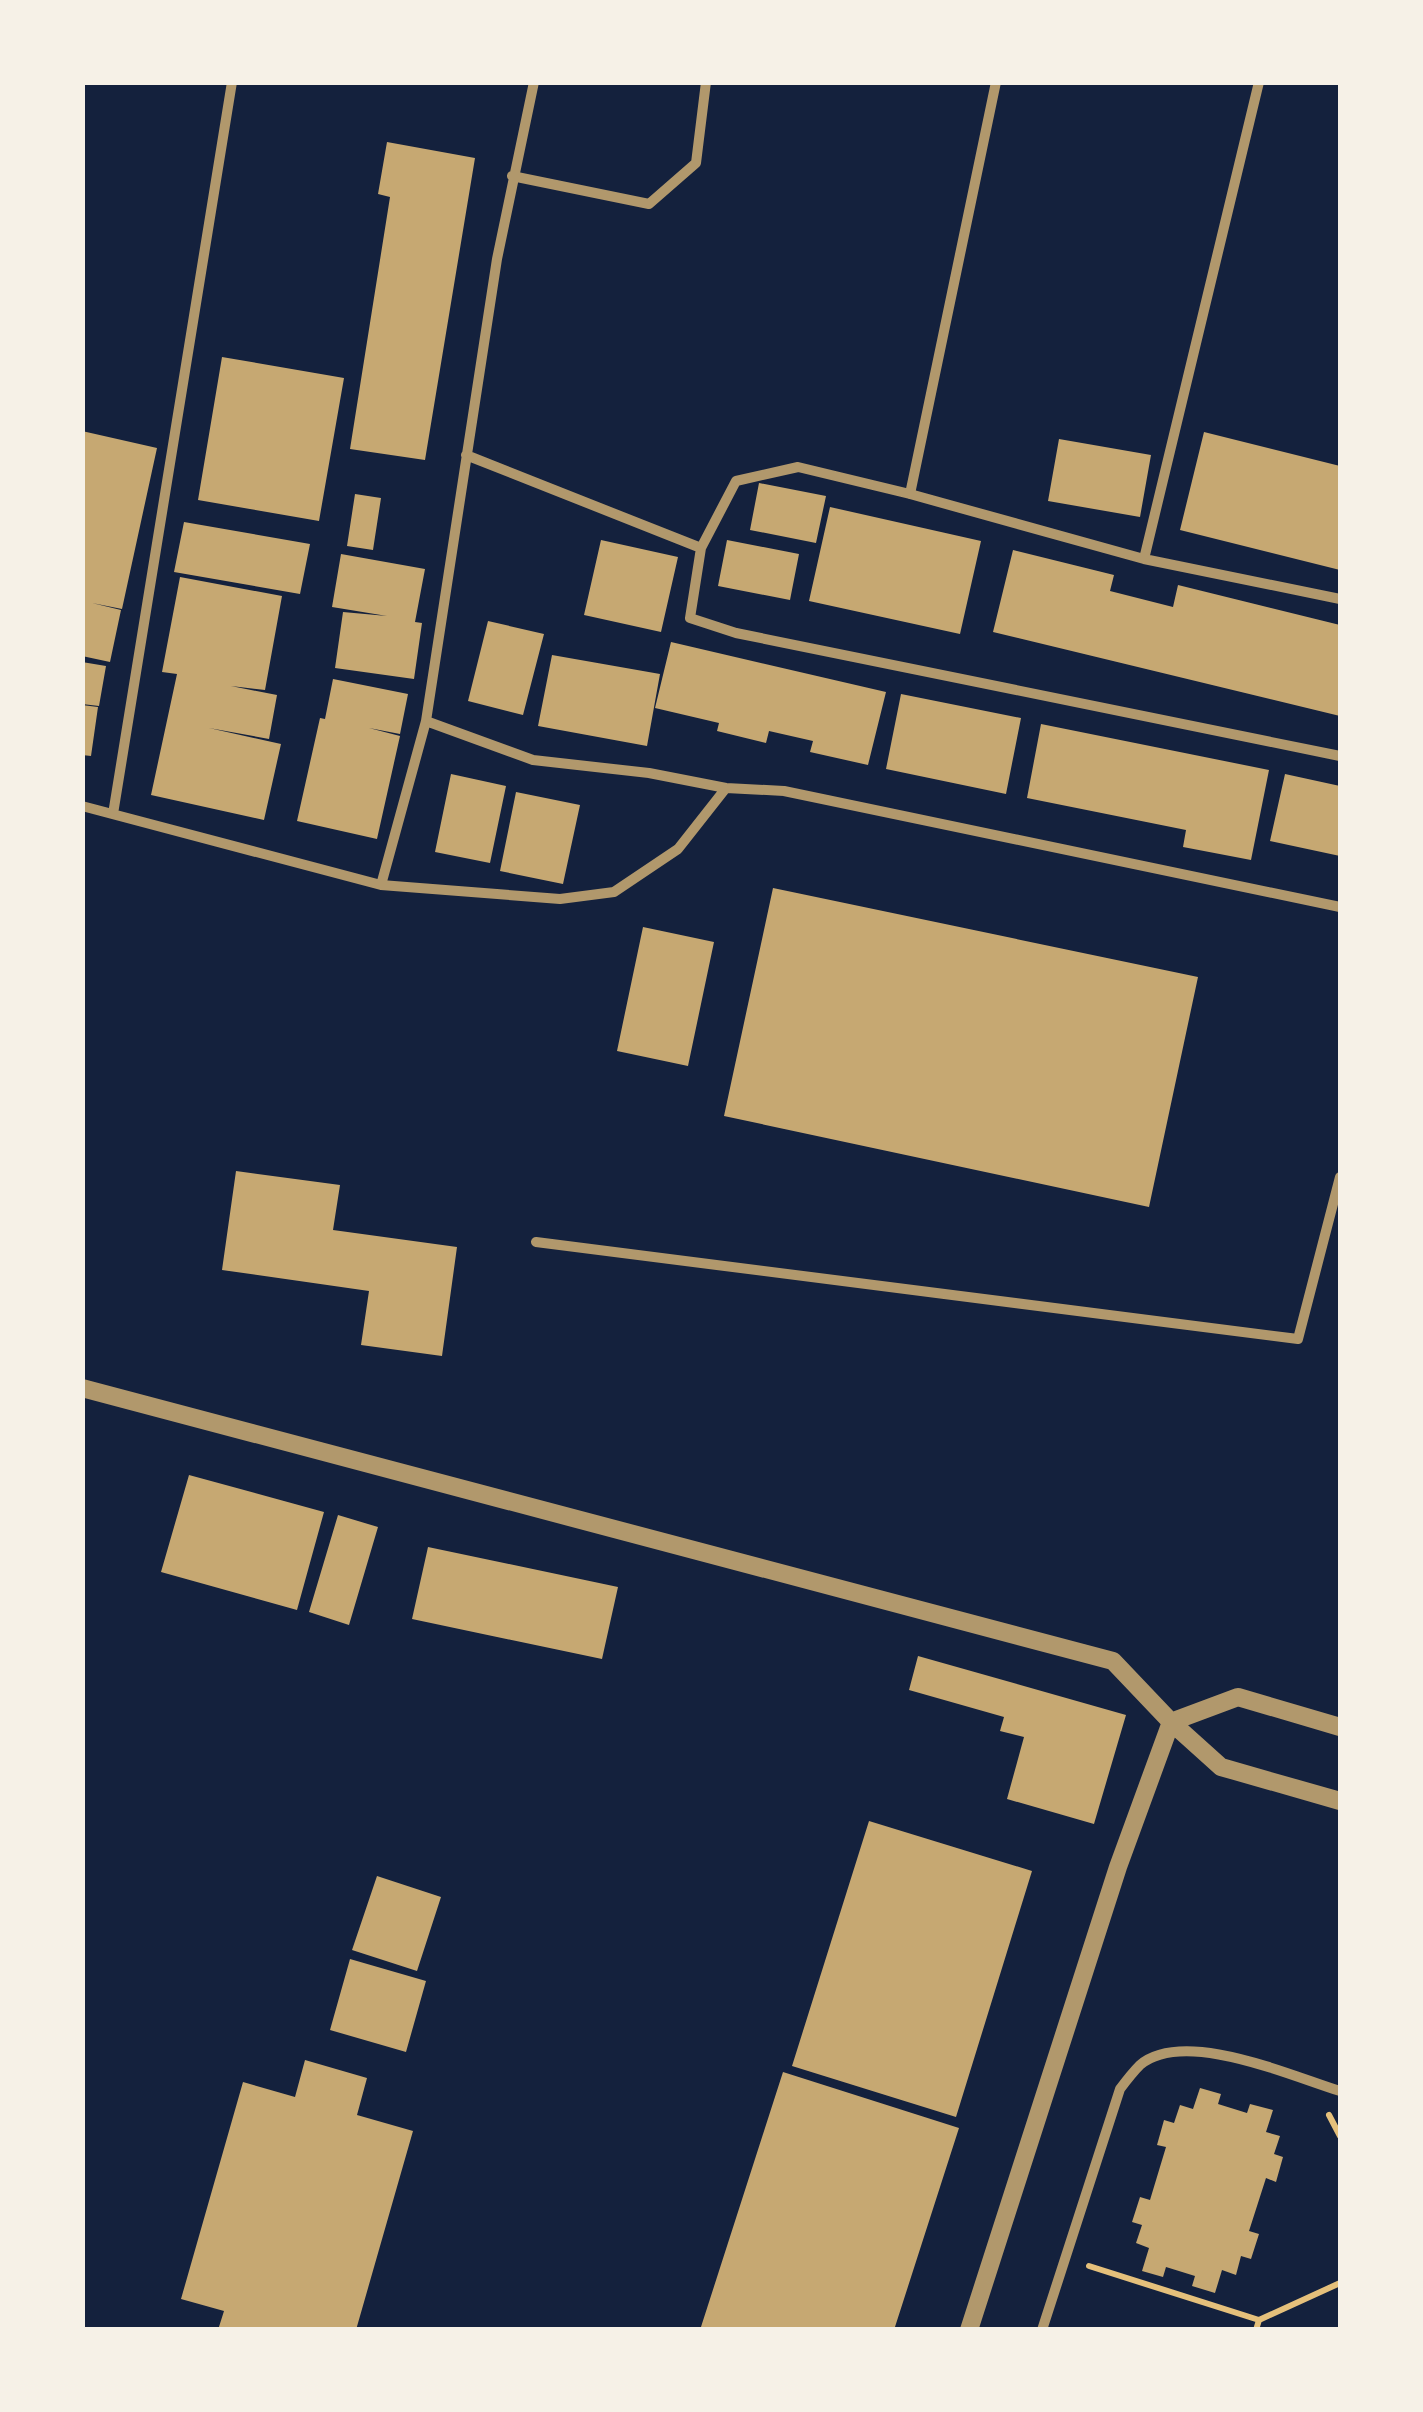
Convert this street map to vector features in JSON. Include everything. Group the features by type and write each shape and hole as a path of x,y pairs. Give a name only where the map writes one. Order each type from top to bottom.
{"street":[{"path":"114,814 232,82"},
{"path":"381,885 426,721 512,176 534,82"},
{"path":"512,176 649,204 696,163 706,82"},
{"path":"910,494 996,82"},
{"path":"1144,559 1260,82"},
{"path":"466,454 701,548"},
{"path":"1340,599 1144,559 798,467 736,481 701,548 690,618 736,633 1340,756"},
{"path":"426,721 533,760 650,773 726,788 784,791 1340,906"},
{"path":"82,806 381,885 560,899 614,892 678,849 726,788"},
{"path":"536,1242 1298,1339 1340,1177"},
{"path":"82,1388 1112,1661 1221,1767 1340,1801"},
{"path":"970,2330 1118,1867 1171,1722 1238,1697 1340,1727"},
{"path":"1042,2330 1120,2089 1142,2063 1176,2051 1210,2052 1340,2091"}],"path":[{"path":"1065,2259 1259,2320 1340,2283"},
{"path":"1256,2330 1259,2320"}],"building":[{"path":"387,142 475,158 425,460 350,449 390,197 378,194"},
{"path":"222,357 344,378 319,521 198,500"},
{"path":"82,431 157,448 122,609 92,603 121,610 110,662 82,656"},
{"path":"1204,432 1340,466 1340,570 1180,530"},
{"path":"1059,439 1151,455 1140,517 1048,501"},
{"path":"759,483 826,496 816,543 750,530"},
{"path":"355,494 381,498 373,550 347,546"},
{"path":"830,507 981,541 960,634 809,601"},
{"path":"184,522 310,544 300,594 174,572"},
{"path":"601,540 678,557 661,632 584,615"},
{"path":"727,540 799,554 790,600 718,586"},
{"path":"1013,550 1114,575 1110,591 1173,607 1178,585 1340,625 1340,716 993,632"},
{"path":"341,554 425,569 415,622 422,623 414,679 335,668 343,612 387,616 332,607"},
{"path":"180,577 282,596 265,690 231,686 277,695 269,739 209,728 281,744 264,820 151,795 177,674 162,672"},
{"path":"488,621 544,634 523,715 468,701"},
{"path":"671,642 886,692 868,765 810,752 813,741 769,731 766,743 717,731 719,723 655,708"},
{"path":"552,655 660,674 647,746 538,726"},
{"path":"82,662 106,666 99,706 82,704"},
{"path":"333,679 408,694 400,734 369,728 400,736 377,839 297,821 320,718 325,719"},
{"path":"901,694 1021,718 1006,794 886,769"},
{"path":"82,705 98,707 91,756 82,755"},
{"path":"1041,724 1269,770 1251,860 1183,847 1186,830 1027,798"},
{"path":"451,774 506,786 490,863 435,852"},
{"path":"1285,774 1340,786 1340,856 1270,841"},
{"path":"516,792 580,805 563,884 500,871"},
{"path":"773,888 1198,977 1149,1207 724,1116"},
{"path":"643,927 714,942 688,1066 617,1051"},
{"path":"236,1171 340,1185 333,1230 457,1247 442,1356 361,1345 369,1291 222,1270"},
{"path":"189,1475 324,1512 297,1610 161,1572"},
{"path":"338,1515 378,1527 349,1625 309,1612"},
{"path":"428,1547 618,1587 602,1659 412,1619"},
{"path":"918,1656 1126,1715 1094,1824 1007,1799 1024,1737 1000,1731 1004,1717 909,1690"},
{"path":"869,1821 1032,1871 956,2117 792,2066"},
{"path":"377,1876 441,1897 417,1971 352,1950"},
{"path":"350,1959 426,1981 406,2052 330,2030"},
{"path":"305,2060 367,2078 357,2115 413,2131 356,2330 218,2330 224,2311 181,2299 243,2082 295,2097"},
{"path":"783,2072 959,2128 894,2330 700,2330"},
{"path":"1200,2088 1221,2094 1218,2104 1247,2113 1250,2104 1273,2110 1266,2132 1280,2136 1274,2154 1283,2157 1276,2182 1266,2178 1249,2231 1259,2234 1251,2259 1241,2256 1236,2275 1222,2270 1215,2293 1192,2286 1195,2276 1166,2267 1163,2277 1142,2271 1149,2248 1136,2243 1142,2225 1132,2222 1140,2197 1150,2200 1166,2147 1157,2145 1164,2120 1174,2123 1180,2105 1193,2109"}]}
